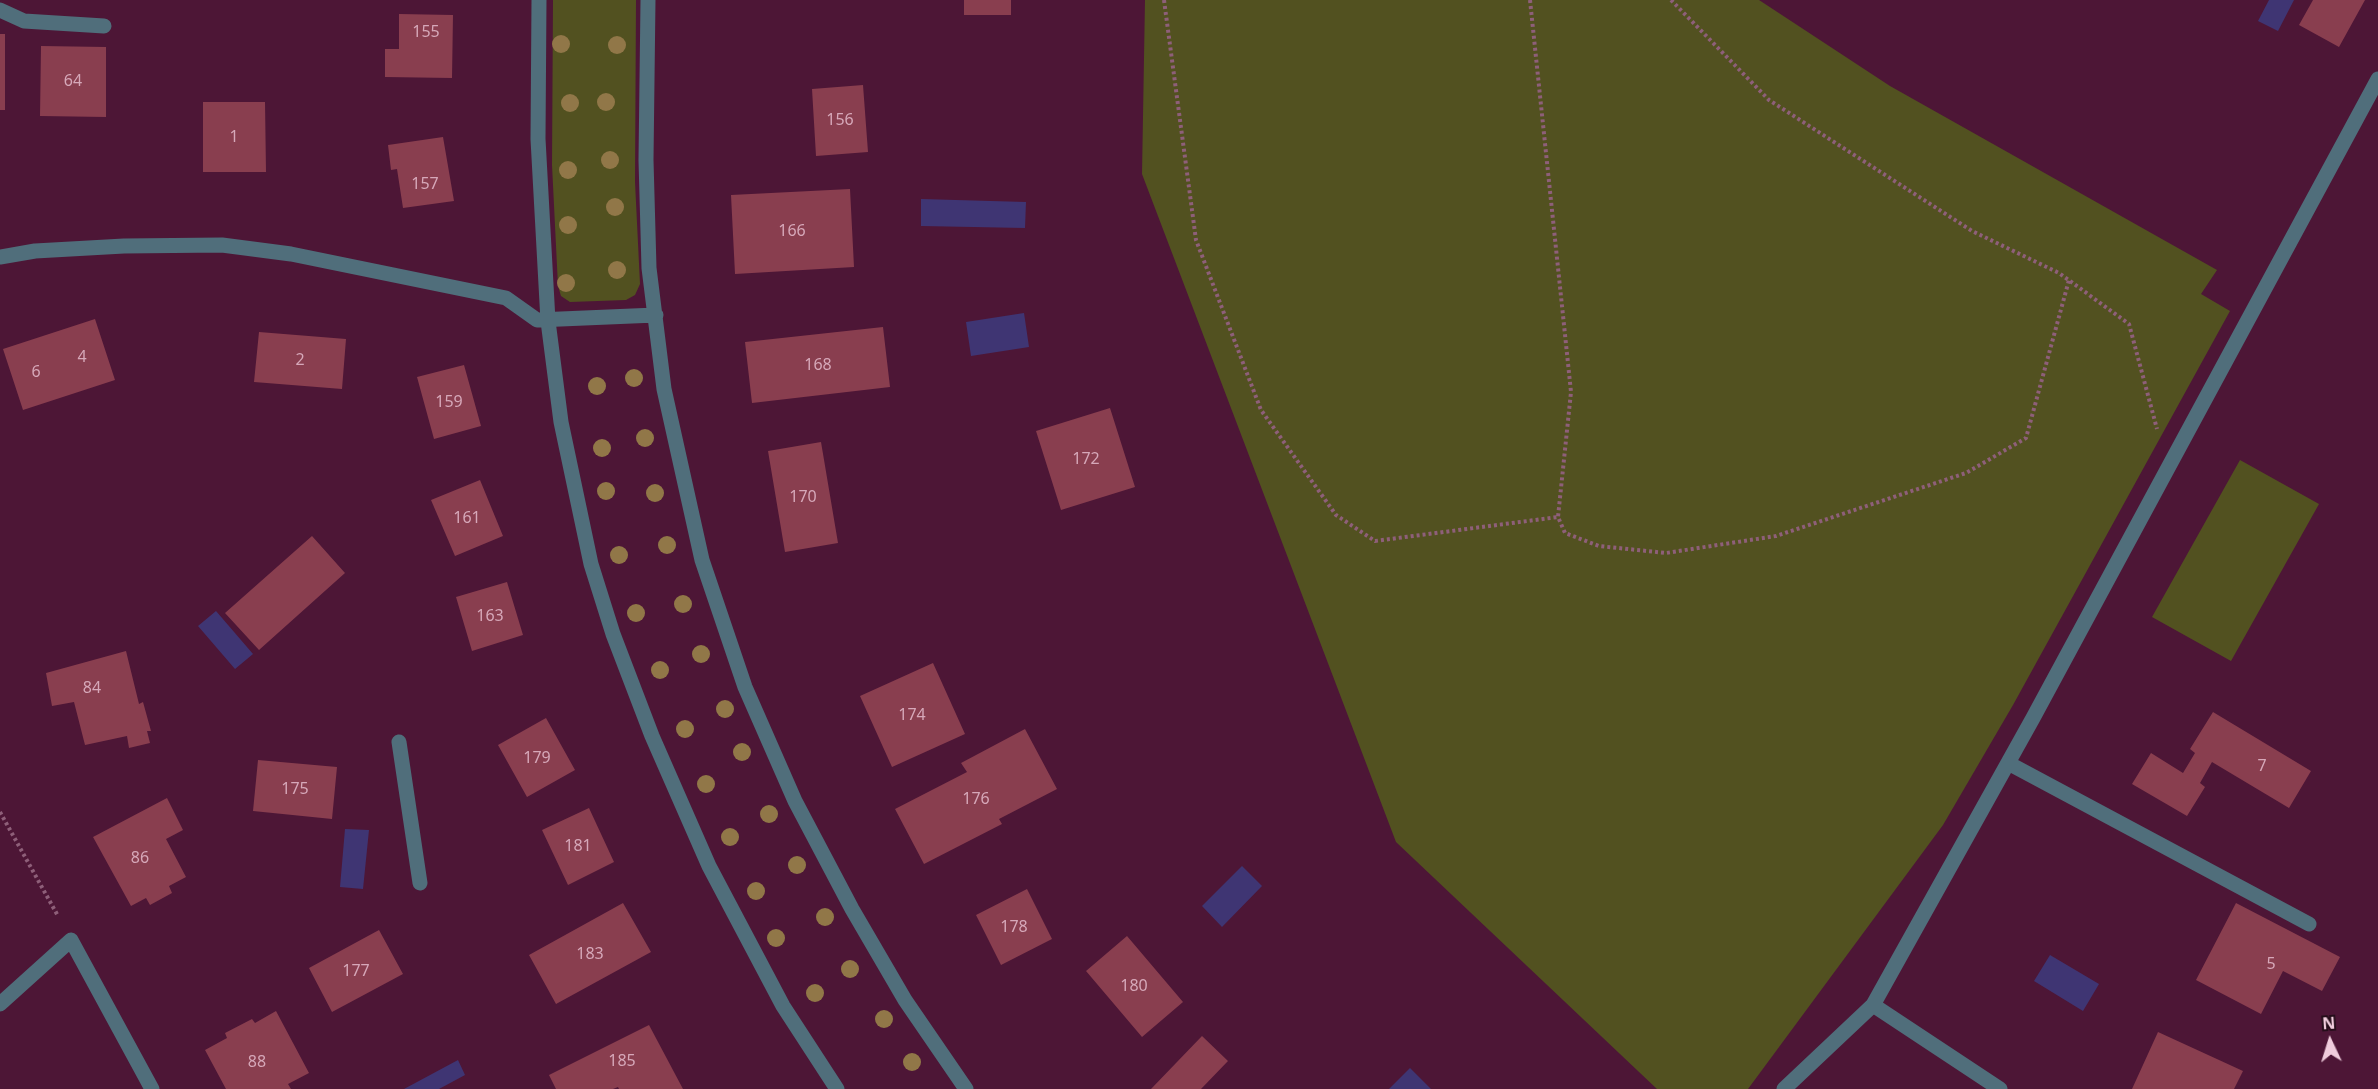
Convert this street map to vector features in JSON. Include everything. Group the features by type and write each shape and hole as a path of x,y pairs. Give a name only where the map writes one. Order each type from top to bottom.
{"street":[{"path":"539,0 538,139 548,321 561,422 591,564 613,634 652,736 709,866 783,1006 837,1089"},
{"path":"648,0 647,216 649,268 664,389 685,492 702,560 745,687 795,801 852,909 905,1000 966,1089"},
{"path":"0,10 24,21 104,26"},
{"path":"1784,1089 1873,1005 2008,763 2378,79"},
{"path":"0,257 35,251 112,246 222,245 291,254 506,298 537,321 656,315"},
{"path":"399,742 420,883"},
{"path":"2008,763 2310,924"},
{"path":"0,1004 71,940 152,1089"},
{"path":"1873,1005 2000,1089"}],"path":[{"path":"1164,0 1196,240 1261,410 1336,515 1375,541 1558,517"},
{"path":"1530,0 1571,392 1558,517 1565,533 1599,546 1666,553 1776,536 1966,473 2026,438 2070,280"},
{"path":"1671,0 1769,100 1972,231 2070,280 2130,324 2167,467"},
{"path":"0,812 71,940"}],"shaded area":[{"path":"553,0 636,0 635,182 640,284 635,295 626,300 570,302 561,296 558,286 552,165"},
{"path":"1145,0 1759,0 1890,86 2217,270 2201,294 2230,311 2013,705 1943,825 1748,1089 1657,1089 1396,842 1142,174"},
{"path":"2269,0 2294,0 2278,31 2258,21"},
{"path":"921,199 1026,202 1025,228 921,226"},
{"path":"1024,313 1029,347 971,356 966,322"},
{"path":"2240,460 2319,504 2231,661 2152,617"},
{"path":"216,611 253,654 235,669 198,626"},
{"path":"345,829 369,830 363,889 340,887"},
{"path":"1242,866 1262,886 1222,927 1202,906"},
{"path":"2050,955 2099,984 2083,1011 2034,981"},
{"path":"458,1060 465,1075 439,1089 404,1089"},
{"path":"1410,1068 1431,1089 1389,1089"}],"building":[{"path":"964,0 1011,0 1011,15 964,15"},
{"path":"2313,0 2365,0 2339,47 2299,25"},
{"path":"399,14 453,15 452,78 385,77 385,49 399,49"},
{"path":"0,34 5,34 5,110 0,110"},
{"path":"41,46 106,47 106,117 40,116"},
{"path":"863,85 868,152 816,156 812,89"},
{"path":"203,102 265,102 266,172 203,172"},
{"path":"443,137 454,201 403,208 397,169 391,170 388,145"},
{"path":"850,189 854,267 735,274 731,195"},
{"path":"95,319 115,380 23,410 3,349"},
{"path":"883,327 890,387 752,403 745,342"},
{"path":"259,332 346,339 342,389 254,382"},
{"path":"464,365 481,426 434,439 417,377"},
{"path":"1110,408 1135,487 1061,510 1036,431"},
{"path":"821,442 838,543 785,552 768,451"},
{"path":"480,480 503,536 455,556 431,500"},
{"path":"312,536 345,573 259,650 225,613"},
{"path":"507,582 523,635 472,651 456,597"},
{"path":"126,651 139,704 143,702 151,731 147,731 150,743 129,748 127,736 85,745 74,702 52,706 46,673"},
{"path":"933,663 965,734 892,767 860,696"},
{"path":"2213,712 2311,771 2289,808 2212,762 2200,783 2205,787 2187,816 2132,784 2151,753 2183,773 2195,753 2190,749"},
{"path":"546,718 575,770 527,797 498,745"},
{"path":"1025,729 1057,789 999,819 1002,824 924,864 895,809 967,772 961,763"},
{"path":"258,760 337,767 332,819 253,811"},
{"path":"167,798 183,830 166,839 186,877 169,886 172,893 150,905 146,898 131,906 93,837"},
{"path":"589,808 614,862 568,885 542,830"},
{"path":"1027,889 1052,939 1001,965 976,915"},
{"path":"623,903 651,952 556,1004 529,955"},
{"path":"2236,903 2340,957 2322,991 2283,971 2261,1014 2196,980"},
{"path":"379,930 403,974 332,1012 309,968"},
{"path":"1127,936 1183,1002 1142,1037 1086,971"},
{"path":"276,1011 309,1073 288,1084 291,1089 226,1089 205,1050 227,1038 225,1033 252,1019 255,1023"},
{"path":"649,1025 683,1089 619,1089 618,1087 613,1089 556,1089 549,1075"},
{"path":"2158,1032 2243,1071 2234,1089 2132,1089"},
{"path":"1202,1036 1228,1061 1201,1089 1151,1089"}]}
